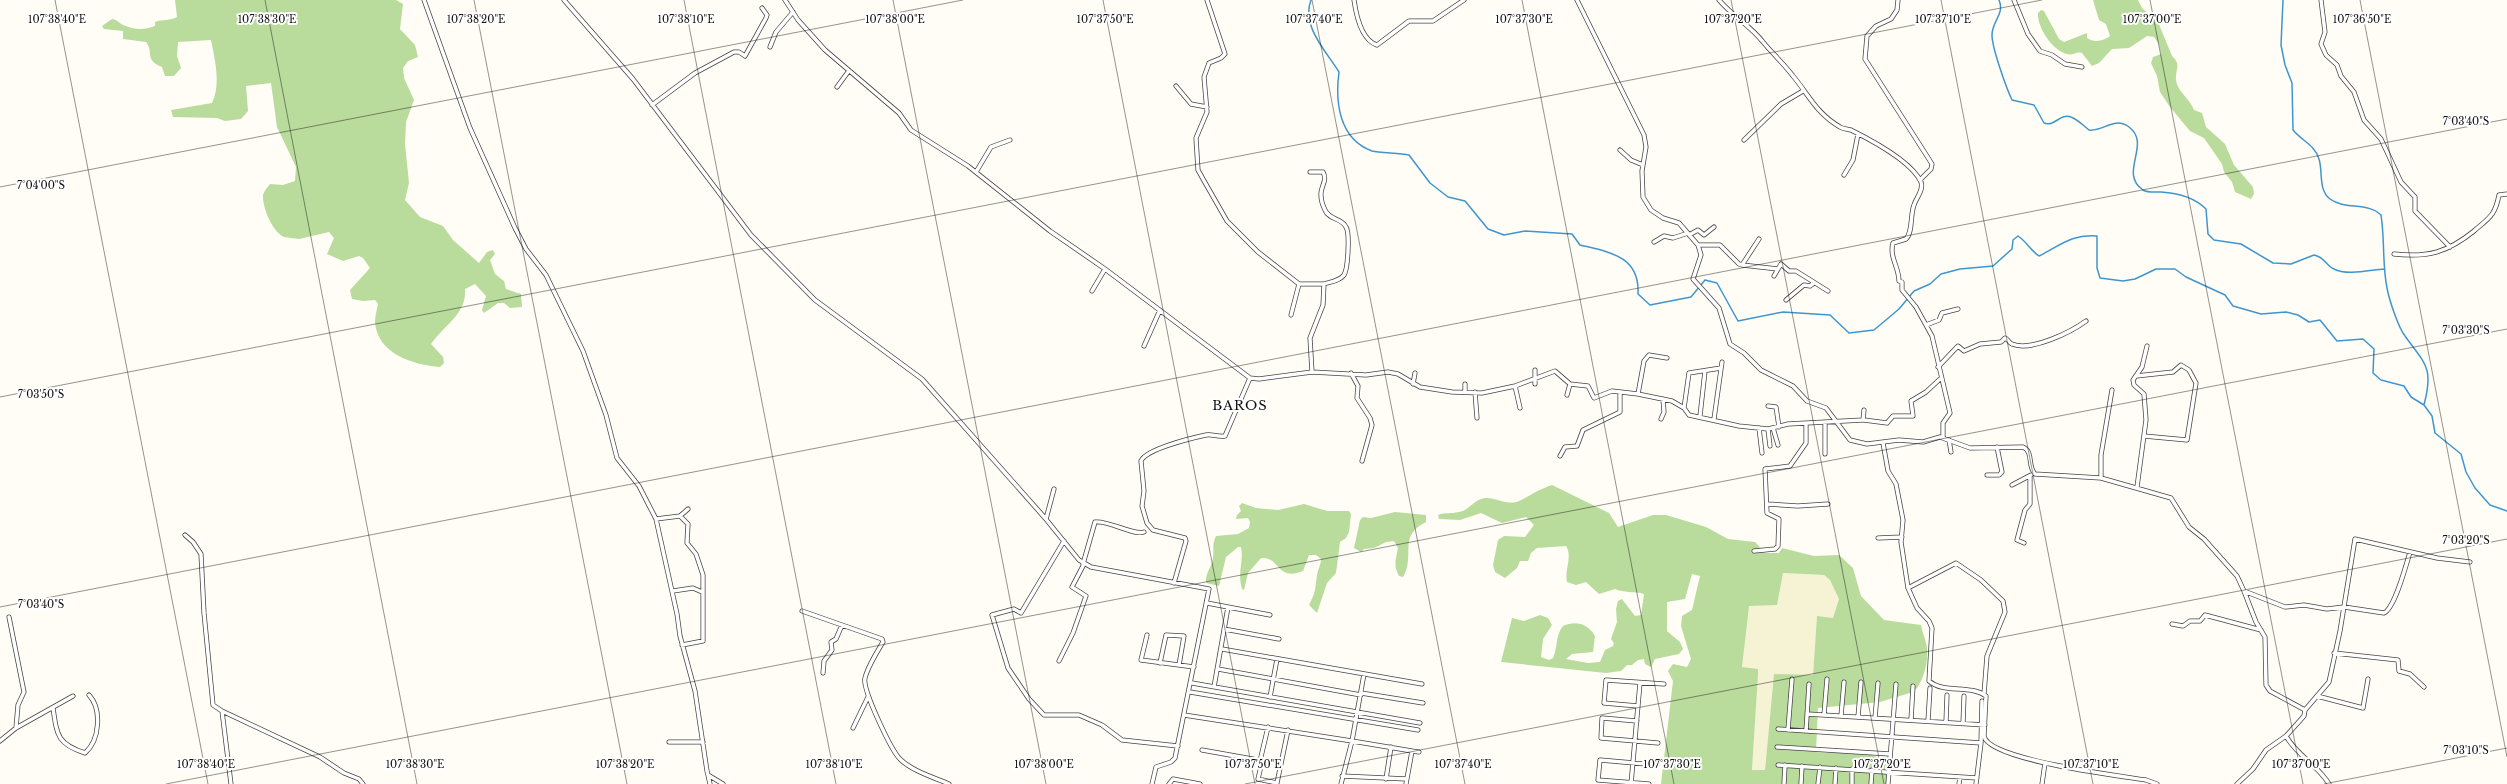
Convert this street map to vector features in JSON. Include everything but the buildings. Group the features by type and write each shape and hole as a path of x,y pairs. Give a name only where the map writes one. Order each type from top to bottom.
{"street":[{"path":"424,0 470,128 515,228 526,249 546,275 583,351 606,415 617,458 639,486 656,519 682,645 695,691 710,784"},
{"path":"564,0 633,79 741,224 780,266 815,300 922,379 1084,564 1209,589 1192,683 1175,758 1171,762 1156,767 1152,784"},
{"path":"785,0 793,12 825,50 848,72 899,113 911,130 976,172 1050,231 1105,269 1250,378 1259,379 1312,372 1366,375 1393,372 1413,384 1443,391 1488,392 1515,386 1550,372 1558,372 1570,384 1588,386 1594,398 1607,392 1620,392 1672,401 1684,408"},
{"path":"1207,0 1226,52 1221,58 1209,63 1205,71 1207,115 1196,138 1197,164 1203,179 1231,226 1258,252 1299,284 1324,284 1341,278 1344,275 1347,263 1347,230 1344,224 1329,216 1325,210 1321,196 1324,184 1323,172 1310,172"},
{"path":"1354,0 1362,30 1368,40 1377,45 1410,21 1433,21 1464,0"},
{"path":"1577,0 1642,128 1646,142 1642,190 1646,203 1661,217 1679,223 1685,228 1698,245 1701,255 1693,277 1696,284 1719,308 1727,339 1730,344 1744,353 1761,370 1793,386 1807,401 1826,408 1850,440 1857,443 1883,443 1899,440 1923,442 1938,437 1970,448 1983,450 1997,447 2026,448 2032,474 2030,504 2025,509 2016,540 2024,543"},
{"path":"1719,0 1730,13 1763,41 1794,76 1810,101 1830,120 1841,128 1858,134 1890,153 1910,169 1920,180 1922,188 1914,204 1908,237 1894,242 1892,245 1899,281 1902,282 1902,290 1909,298 1932,336 1940,379 1950,414 1943,423 1944,438"},
{"path":"1898,0 1894,15 1876,26 1867,36 1864,59 1932,164 1931,169 1920,180"},
{"path":"2014,0 2028,34 2040,51 2052,55 2065,64 2082,67"},
{"path":"2321,0 2325,34 2321,44 2325,54 2338,65 2341,76 2354,92 2364,120 2381,139 2402,182 2415,197 2415,211 2450,247"},
{"path":"652,105 710,64 734,52 739,52 745,56 766,18 767,15 762,8"},
{"path":"770,47 776,32 793,12"},
{"path":"837,87 848,72"},
{"path":"1176,86 1191,104 1207,107"},
{"path":"1744,140 1782,104 1804,91"},
{"path":"1844,175 1853,160 1858,134"},
{"path":"976,172 995,143 1010,140"},
{"path":"1620,150 1631,160 1643,165"},
{"path":"2394,254 2410,255 2442,252 2457,245 2490,219 2499,195 2507,194"},
{"path":"1654,242 1664,236 1673,238 1689,234 1697,230 1704,235 1714,227"},
{"path":"1742,265 1759,239"},
{"path":"1698,245 1720,245 1739,264 1742,265 1778,269"},
{"path":"1774,276 1781,264 1789,271 1796,271 1828,291"},
{"path":"1092,291 1105,269"},
{"path":"1786,300 1804,285 1810,286 1814,283"},
{"path":"1291,315 1299,284"},
{"path":"1312,372 1310,338 1323,305 1324,284"},
{"path":"1926,325 1939,320 1942,313 1958,309"},
{"path":"1144,346 1160,310"},
{"path":"1938,367 1958,346 1964,351 1980,344 2001,342 2005,338 2013,344 2030,346 2071,331 2086,321"},
{"path":"2137,488 2144,436 2145,396 2144,392 2134,384 2136,376 2142,367 2147,346"},
{"path":"1638,394 1644,361 1651,354 1667,358"},
{"path":"1714,420 1722,362"},
{"path":"2136,376 2173,372 2181,365 2189,370 2196,383 2187,440 2144,436"},
{"path":"1543,368 1544,374"},
{"path":"1721,368 1705,372 1691,372 1687,374 1684,408 1687,414 1768,429 1779,426 1825,424 1864,420 1887,423 1893,416 1913,416 1911,401 1926,392 1940,379"},
{"path":"1535,370 1535,384"},
{"path":"1700,416 1705,372"},
{"path":"1351,373 1358,386 1357,398 1370,418 1372,426 1362,461"},
{"path":"1413,384 1415,373"},
{"path":"1174,583 1186,541 1185,538 1153,530 1147,523 1143,515 1141,461 1147,453 1157,448 1206,435 1224,436 1250,378"},
{"path":"1464,384 1466,392"},
{"path":"1567,395 1570,384"},
{"path":"1515,386 1520,408"},
{"path":"2101,478 2102,452 2112,390"},
{"path":"1475,392 1478,418"},
{"path":"1560,456 1566,446 1577,446 1583,430 1620,412 1620,392"},
{"path":"1661,419 1664,412 1663,399"},
{"path":"1768,406 1776,407 1779,426"},
{"path":"1864,410 1864,420"},
{"path":"1754,551 1775,549 1778,546 1778,518 1768,514 1765,469 1790,466 1806,443 1806,424"},
{"path":"1825,424 1825,454"},
{"path":"1759,428 1762,453"},
{"path":"1774,428 1778,445"},
{"path":"1768,429 1770,446"},
{"path":"1949,440 1951,452"},
{"path":"1883,443 1888,471 1896,484 1904,526 1902,548 1908,588 1917,608 1929,621 1932,628 1928,681 1936,686 1984,694"},
{"path":"1987,475 1999,475 2002,472 1997,447"},
{"path":"2012,485 2032,474 2101,478 2171,498 2182,518 2235,574 2244,591 2265,637 2266,686 2270,691 2305,710"},
{"path":"1046,519 1054,489"},
{"path":"1767,504 1798,506 1828,504"},
{"path":"656,519 680,516 688,509"},
{"path":"680,516 688,524 687,542 696,554 703,575 703,641 682,645"},
{"path":"1058,661 1073,633 1086,596 1072,587 1084,564 1093,525 1096,522 1138,533 1144,532"},
{"path":"184,535 194,542 201,554 204,614 213,705 222,711 320,756 344,773 359,779 362,784"},
{"path":"1878,538 1902,537"},
{"path":"2237,784 2253,769 2266,750 2286,736 2304,716 2305,710 2329,682 2344,607 2355,538 2437,558 2470,562"},
{"path":"1064,541 1021,613 1014,609 992,615 1008,668 1029,699 1044,715 1079,715 1102,726 1122,740 1178,746"},
{"path":"2244,591 2285,607 2304,606 2327,609 2344,607 2382,614 2387,612 2400,585 2410,552"},
{"path":"1908,588 1956,563 1981,580 2003,601 2005,612 1987,656 1984,694 1988,701 1983,725 1976,784"},
{"path":"672,591 693,588 702,592"},
{"path":"1207,603 1270,616"},
{"path":"1214,687 1222,649 1228,607"},
{"path":"802,611 880,637 883,640 865,677 868,697 899,758 908,766 949,784"},
{"path":"2172,624 2182,626 2190,621 2201,620 2204,615 2261,630"},
{"path":"9,617 24,692 18,705 16,728"},
{"path":"823,673 824,661 832,650 831,643 842,625"},
{"path":"1224,629 1279,638"},
{"path":"1147,635 1141,660 1194,667"},
{"path":"1160,663 1166,635 1184,636 1178,665"},
{"path":"1222,649 1422,684"},
{"path":"2334,653 2398,660 2399,671 2409,673 2424,687"},
{"path":"1270,697 1277,658"},
{"path":"1218,669 1361,694 1423,703"},
{"path":"1341,784 1357,721 1364,674"},
{"path":"1788,730 1792,679"},
{"path":"1824,715 1827,679"},
{"path":"2317,696 2363,708 2368,679"},
{"path":"1638,706 1604,703 1606,680 1664,684"},
{"path":"1841,716 1844,682"},
{"path":"1858,717 1861,682"},
{"path":"1192,683 1420,723"},
{"path":"1631,783 1640,683"},
{"path":"1876,718 1878,683"},
{"path":"1806,731 1808,684"},
{"path":"1888,784 1896,684"},
{"path":"1911,720 1913,686"},
{"path":"1928,721 1930,688"},
{"path":"1190,692 1418,730"},
{"path":"53,708 56,730 64,744 85,753 92,747 98,730 96,702 90,695"},
{"path":"1946,722 1947,695"},
{"path":"0,741 16,728 73,696"},
{"path":"1963,723 1964,696"},
{"path":"853,728 868,697"},
{"path":"1982,701 1984,739 1992,746 2045,763 2146,780 2157,784"},
{"path":"222,711 230,784"},
{"path":"1807,714 1983,725"},
{"path":"1184,715 1288,730 1419,752"},
{"path":"1637,721 1602,718 1601,738 1658,743"},
{"path":"1268,727 1260,761 1262,766 1258,780 1278,783 1288,730"},
{"path":"1778,729 1981,743"},
{"path":"2286,736 2293,747 2324,776 2329,784"},
{"path":"669,742 703,742"},
{"path":"1777,746 1890,754"},
{"path":"1386,779 1391,747"},
{"path":"1202,750 1260,761"},
{"path":"1406,784 1412,751"},
{"path":"1649,784 1598,780 1600,760 1657,765"},
{"path":"2042,784 2045,763"},
{"path":"1778,765 1889,771 1977,778"},
{"path":"1784,784 1785,765"},
{"path":"1801,784 1802,766"},
{"path":"1818,784 1820,767"},
{"path":"1835,784 1836,768"},
{"path":"1852,769 1852,784"},
{"path":"1870,784 1872,770"},
{"path":"708,774 723,784"},
{"path":"1342,776 1407,779"},
{"path":"1959,784 1960,777"},
{"path":"1169,784 1173,779 1178,778 1200,784"}],"shaded area":[{"path":"1783,573 1824,575 1830,580 1839,599 1834,618 1817,617 1813,675 1774,675 1765,770 1752,770 1758,675 1742,668 1746,620 1749,606"}],"green space":[{"path":"175,0 396,0 403,4 400,29 415,45 418,57 408,61 403,68 404,78 414,100 406,122 405,144 409,183 405,200 420,217 443,226 453,240 479,263 487,252 493,250 495,254 490,260 495,274 504,281 506,289 521,294 522,307 510,308 504,303 498,303 484,313 482,310 486,296 475,284 465,289 465,298 459,312 431,344 443,357 444,363 440,367 419,364 398,356 390,350 382,342 377,333 375,322 378,304 375,300 363,301 352,299 350,290 370,268 363,258 359,256 343,261 327,254 334,238 329,232 299,239 284,237 280,235 272,225 266,213 263,200 264,192 270,184 283,185 295,181 296,167 277,127 271,83 246,86 248,111 241,119 225,121 217,118 173,117 171,110 212,103 215,96 217,80 211,40 178,42 177,56 181,68 174,76 165,76 162,67 153,62 151,59 146,42 123,39 123,31 104,29 102,26 112,19 136,29 144,29 155,26 155,22 177,17"},
{"path":"2093,0 2138,0 2142,8 2158,22 2172,56 2177,62 2176,80 2179,88 2190,102 2194,110 2202,113 2206,127 2225,144 2234,165 2253,187 2254,194 2251,199 2235,192 2232,182 2224,172 2222,164 2204,138 2190,131 2170,107 2160,92 2157,76 2151,63 2153,57 2161,54 2159,44 2154,37 2147,36 2129,48 2112,49 2099,63 2092,66 2082,53 2069,54 2062,52 2051,44 2043,32 2038,19 2038,13 2041,10 2044,11 2059,39 2064,42 2087,33 2087,38 2096,41 2110,36 2106,24 2099,20"},
{"path":"1552,485 1609,513 1618,527 1653,515 1666,515 1706,527 1728,539 1755,542 1765,553 1779,553 1782,548 1814,556 1839,555 1853,568 1861,596 1884,620 1921,625 1926,641 1927,662 1920,683 1913,692 1880,702 1818,708 1816,752 1856,753 1876,757 1884,761 1891,768 1889,784 1661,784 1673,681 1668,671 1673,664 1687,667 1691,659 1681,626 1682,616 1692,610 1700,576 1692,574 1685,599 1667,602 1667,631 1680,642 1683,649 1679,654 1655,659 1651,667 1645,664 1644,659 1638,660 1632,665 1627,665 1621,671 1606,673 1501,662 1512,618 1524,621 1540,615 1548,618 1552,625 1543,639 1541,657 1549,660 1553,658 1560,630 1563,626 1577,623 1585,626 1595,636 1593,652 1572,654 1566,659 1588,663 1600,662 1605,650 1613,646 1614,643 1611,639 1617,622 1616,609 1618,601 1622,599 1635,616 1641,615 1644,594 1615,589 1599,594 1586,582 1576,585 1567,582 1566,577 1569,555 1566,546 1537,548 1531,553 1528,561 1520,561 1517,568 1505,578 1495,572 1493,565 1498,540 1504,536 1525,537 1534,525 1526,517 1502,523 1481,513 1460,520 1439,519 1438,515 1463,511 1481,499 1489,498 1506,502 1515,502","holes":["1783,573 1824,575 1830,580 1839,599 1833,618 1817,616 1813,675 1774,674 1765,770 1752,770 1758,669 1742,667 1749,606 1777,605"]},
{"path":"1242,503 1256,508 1278,510 1304,504 1327,511 1349,511 1351,514 1349,532 1346,538 1340,542 1336,573 1327,583 1317,613 1309,605 1314,593 1321,561 1321,559 1316,555 1309,555 1303,571 1294,574 1283,571 1267,558 1261,558 1248,573 1244,590 1242,589 1240,577 1242,552 1241,547 1238,547 1226,557 1219,586 1206,583 1212,561 1216,536 1238,534 1249,528 1250,522 1248,518 1236,519 1237,515 1241,511 1239,506"},
{"path":"1395,512 1426,515 1426,522 1417,527 1409,540 1407,569 1403,577 1399,576 1396,569 1398,548 1394,541 1386,542 1374,548 1364,549 1361,552 1354,548 1360,520 1363,517 1371,518"}],"waterway":[{"path":"1311,0 1309,19 1316,38 1339,72 1339,107 1346,129 1352,138 1372,151 1409,155 1430,183 1448,197 1465,201 1488,229 1504,235 1525,231 1572,234 1580,245 1602,250 1621,258 1634,271 1637,281 1638,294 1650,305 1691,297 1705,280 1717,283 1738,321 1783,312 1830,315 1849,333 1874,330 1899,309 1914,291 1930,284 1941,274 1960,269 1993,266 2012,249 2013,240 2018,236 2039,256 2066,241 2080,237 2097,236 2097,268 2100,278 2123,281 2135,279 2156,269 2175,269 2186,277 2225,295 2233,306 2261,314 2286,312 2298,315 2309,322 2320,320 2337,341 2363,339 2374,349 2373,373 2381,380 2404,386 2411,397 2424,405 2432,416 2435,433 2461,454 2466,472 2475,488 2490,505 2507,511"},
{"path":"1999,0 2000,9 1992,35 1994,49 2003,77 2012,100 2034,105 2044,123 2048,124 2067,116 2076,119 2089,130 2099,129 2118,123 2129,127 2135,134 2137,142 2134,167 2136,183 2145,191 2179,195 2196,201 2206,209 2208,234 2214,240 2241,244 2273,263 2291,264 2314,255 2321,258 2331,268 2339,271 2359,272 2384,269"},
{"path":"2283,0 2281,45 2285,65 2292,83 2293,130 2315,150 2320,164 2322,186 2326,195 2330,199 2342,204 2370,209 2381,215 2385,270 2390,299 2402,332 2422,360 2428,374 2427,392 2424,405"}],"district":[{"name":"BAROS","path":"1240,405"}]}
